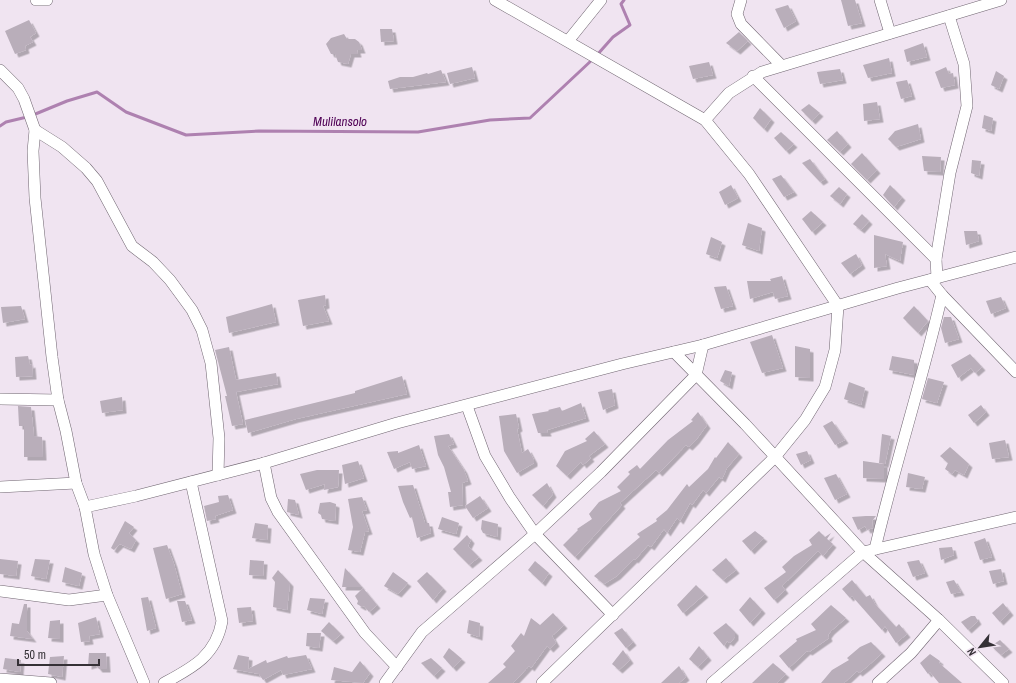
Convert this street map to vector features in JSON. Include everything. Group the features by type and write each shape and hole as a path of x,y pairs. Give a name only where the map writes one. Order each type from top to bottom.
{"street":[{"path":"36,0 47,0"},
{"path":"495,0 705,120 749,174 838,306 835,350 825,387 805,420 775,457 543,683"},
{"path":"568,41 601,0"},
{"path":"741,0 737,14 741,24 781,65"},
{"path":"880,0 890,33"},
{"path":"705,120 729,93 752,76 781,65 1001,0"},
{"path":"949,16 964,64 967,106 950,173 933,279 942,295 1016,372"},
{"path":"0,70 18,88 32,122 35,198 52,357 58,400 66,431 76,483 85,506 94,554 107,595 144,683"},
{"path":"752,76 936,259"},
{"path":"32,122 62,147 97,180 132,246 153,262 170,280 192,310 202,330 211,363 219,438 218,475"},
{"path":"85,506 136,496 264,463 397,423 467,406 622,364 703,345 933,279 1016,257"},
{"path":"875,549 886,503 927,359 942,295"},
{"path":"385,683 422,632 535,534 601,472 696,375 703,345"},
{"path":"674,352 775,457 863,552 939,620 1003,683"},
{"path":"0,399 58,400"},
{"path":"467,406 485,456 510,498 535,534 613,616"},
{"path":"264,463 271,498 278,512 365,633 397,667"},
{"path":"164,683 192,668 205,657 216,642 222,621 191,482"},
{"path":"0,487 76,483"},
{"path":"712,683 863,552 1016,518"},
{"path":"0,591 69,600 107,595"},
{"path":"878,683 911,653 939,620"},
{"path":"0,679 51,683"}],"building":[{"path":"841,0 855,0 862,23 848,26"},
{"path":"788,5 796,21 784,28 775,9"},
{"path":"29,20 36,33 30,37 33,42 25,46 26,50 15,54 5,31"},
{"path":"380,29 392,29 394,41 381,42"},
{"path":"739,32 748,41 737,51 726,43"},
{"path":"344,34 347,39 355,39 359,42 362,50 357,50 358,54 351,54 348,64 338,62 335,54 331,54 326,44 331,38"},
{"path":"923,43 927,57 907,62 904,50"},
{"path":"889,58 892,73 868,78 863,65"},
{"path":"709,62 713,75 693,79 689,66"},
{"path":"472,67 475,78 450,84 447,73"},
{"path":"946,67 949,74 953,73 955,85 941,88 935,72"},
{"path":"840,69 843,80 820,84 817,72"},
{"path":"441,70 446,82 390,89 388,81 400,77 413,77"},
{"path":"996,71 1004,76 999,89 991,85"},
{"path":"907,80 912,96 901,99 896,82"},
{"path":"877,102 880,119 864,121 863,104"},
{"path":"809,104 820,113 812,121 801,110"},
{"path":"760,108 771,119 764,129 753,118"},
{"path":"984,115 993,118 991,131 982,128"},
{"path":"918,124 921,139 896,147 888,139 895,131"},
{"path":"837,131 848,144 840,152 827,140"},
{"path":"781,132 794,144 786,151 774,138"},
{"path":"862,153 877,170 867,180 851,164"},
{"path":"922,156 941,157 940,172 924,171"},
{"path":"810,159 825,179 820,182 802,163"},
{"path":"972,160 981,161 979,176 971,173"},
{"path":"781,175 794,192 784,197 772,179"},
{"path":"731,185 738,198 725,205 719,192"},
{"path":"890,185 902,197 894,207 883,195"},
{"path":"839,187 847,194 840,204 830,196"},
{"path":"811,211 823,222 812,232 802,219"},
{"path":"862,214 869,221 861,230 853,224"},
{"path":"748,223 762,228 759,251 742,245"},
{"path":"964,231 977,231 979,241 966,245"},
{"path":"874,235 903,242 900,261 885,254 887,266 874,268"},
{"path":"711,237 722,242 717,258 706,254"},
{"path":"856,254 862,265 850,274 841,263"},
{"path":"782,276 788,296 775,299 773,292 750,299 747,281 771,281 770,279"},
{"path":"726,286 733,306 721,309 714,287"},
{"path":"325,295 326,305 323,306 329,321 303,326 298,300"},
{"path":"1001,297 1006,308 991,314 986,301"},
{"path":"272,304 276,322 229,333 226,317"},
{"path":"21,306 25,319 3,323 1,307"},
{"path":"914,306 928,321 918,333 903,318"},
{"path":"944,317 951,317 959,339 945,343 941,328"},
{"path":"772,335 783,368 762,373 750,342"},
{"path":"795,346 810,349 810,378 795,377"},
{"path":"229,347 236,380 276,373 278,384 236,392 243,424 232,426 225,396 227,396 215,350"},
{"path":"970,354 982,367 975,373 971,368 958,378 951,365"},
{"path":"28,356 30,365 32,364 33,376 16,377 15,357"},
{"path":"892,356 914,360 914,375 889,370"},
{"path":"725,370 732,372 729,386 720,381"},
{"path":"402,376 407,394 296,419 248,433 245,420 355,393 355,391"},
{"path":"928,378 944,382 937,403 922,399"},
{"path":"849,382 865,388 861,405 844,399"},
{"path":"612,389 615,405 603,410 598,392"},
{"path":"122,397 123,410 102,413 100,401"},
{"path":"581,403 586,418 547,430 548,433 538,433 532,414 549,411 548,410 560,407 562,411"},
{"path":"981,405 986,412 974,423 968,415"},
{"path":"18,406 31,407 34,436 42,437 43,457 24,457 24,426 19,426"},
{"path":"698,412 707,425 696,440 689,447 686,445 659,473 656,470 620,503 622,505 575,557 563,545 578,530 577,529 592,519 589,514 599,502 621,491 617,487 630,474 628,472 637,465 640,469 668,440 693,421 691,420"},
{"path":"516,414 519,428 517,429 522,453 528,449 534,460 534,463 517,473 504,451 499,416"},
{"path":"832,421 845,440 835,445 823,426"},
{"path":"594,431 605,444 589,456 591,458 583,465 581,462 567,476 556,466 565,451 587,441 585,439"},
{"path":"449,434 454,444 448,446 464,470 468,481 462,483 463,505 450,507 448,492 451,492 444,467 438,455 434,436"},
{"path":"882,434 891,436 885,464 879,463"},
{"path":"1005,440 1009,457 992,459 989,443"},
{"path":"728,442 739,454 727,468 722,479 719,477 706,493 703,490 692,505 690,503 680,521 677,518 667,533 664,529 651,547 648,545 635,560 634,559 617,576 604,584 594,576 640,537 637,534 657,521 656,519 667,510 687,484 689,487 708,469 715,457 716,458"},
{"path":"419,445 426,466 412,469 410,462 394,469 387,452 398,451 398,453"},
{"path":"950,447 969,464 964,475 955,470 952,474 945,469 948,463 940,456"},
{"path":"807,451 811,460 801,465 796,454"},
{"path":"358,461 364,478 345,484 342,465"},
{"path":"863,461 884,464 884,479 863,478"},
{"path":"317,470 339,470 338,487 324,490 325,484 306,490 300,474"},
{"path":"908,473 925,477 922,489 906,487"},
{"path":"836,474 847,494 835,500 824,478"},
{"path":"547,483 553,494 543,506 532,495"},
{"path":"413,485 425,523 429,523 431,533 417,538 412,517 410,518 398,486"},
{"path":"228,495 233,510 215,516 216,519 207,521 204,506 219,502 218,496"},
{"path":"480,496 488,508 473,518 465,506"},
{"path":"362,497 367,510 362,511 369,531 365,532 360,552 348,550 353,527 348,499"},
{"path":"288,499 295,500 299,515 287,512"},
{"path":"330,502 336,504 335,521 322,519 321,515 318,513 320,503"},
{"path":"876,516 872,521 873,528 867,530 865,526 858,530 852,517"},
{"path":"442,517 459,523 456,534 438,529"},
{"path":"482,520 498,524 497,537 483,533 481,529"},
{"path":"125,521 134,527 129,533 136,540 131,549 120,544 114,550 111,548"},
{"path":"255,523 268,525 267,540 252,538"},
{"path":"755,531 764,538 751,551 742,541"},
{"path":"819,531 825,537 831,533 827,539 833,544 823,556 818,551 782,586 785,590 774,600 764,588 786,572 782,567 794,556 812,545 809,540"},
{"path":"467,535 471,540 468,546 479,557 469,565 453,549"},
{"path":"985,538 992,557 980,560 974,542"},
{"path":"167,545 182,594 166,599 153,548"},
{"path":"952,547 954,555 941,560 939,548"},
{"path":"726,558 736,570 723,580 712,570"},
{"path":"0,559 18,561 16,576 0,574"},
{"path":"35,559 50,560 46,579 31,576"},
{"path":"250,560 264,561 263,576 249,575"},
{"path":"919,560 925,573 913,577 907,562"},
{"path":"535,561 549,573 542,583 528,570"},
{"path":"65,567 82,573 79,586 62,582"},
{"path":"345,568 355,579 362,587 342,587"},
{"path":"1001,569 1004,581 993,584 989,571"},
{"path":"278,570 290,583 287,610 273,607 275,582 272,578"},
{"path":"393,572 408,583 398,594 384,586"},
{"path":"427,572 443,588 433,600 417,581"},
{"path":"852,580 866,597 870,595 875,604 896,627 899,624 907,634 896,643 885,626 882,630 852,596 850,598 842,589"},
{"path":"954,580 961,592 951,594 946,582"},
{"path":"696,585 705,594 683,613 677,605"},
{"path":"363,588 377,605 369,612 364,606 362,607 357,604 358,601 355,596"},
{"path":"148,597 156,628 147,631 141,598"},
{"path":"750,597 762,610 750,623 739,610"},
{"path":"310,598 325,599 322,614 307,610"},
{"path":"177,601 185,601 192,620 182,622"},
{"path":"1003,603 1010,612 1000,622 992,613"},
{"path":"24,604 27,604 27,631 33,639 10,636 12,623 19,624"},
{"path":"831,605 846,618 831,631 828,635 829,638 809,652 807,651 789,668 779,656 797,641 796,639 816,630 811,624"},
{"path":"251,607 253,621 239,623 237,608"},
{"path":"553,613 564,625 552,636 556,643 550,649 547,646 531,668 529,666 513,683 488,683 506,667 503,664 515,651 511,646 521,633 524,636 531,618 540,625"},
{"path":"971,616 975,616 978,621 968,630 961,622"},
{"path":"96,617 100,634 89,636 90,641 81,642 78,623"},
{"path":"60,620 60,639 48,638 50,621"},
{"path":"469,620 480,623 479,637 467,633"},
{"path":"329,622 341,634 333,641 321,631"},
{"path":"726,623 735,632 735,637 730,643 727,641 724,646 713,633"},
{"path":"622,628 633,642 626,648 614,633"},
{"path":"307,633 321,633 319,648 306,646"},
{"path":"1000,640 1009,649 1001,655 991,646"},
{"path":"871,642 882,653 868,666 859,673 857,671 844,683 821,683 832,670 849,660 847,658 860,647"},
{"path":"699,646 708,657 698,667 689,659"},
{"path":"449,648 462,659 453,668 443,657"},
{"path":"623,650 630,660 619,670 612,664"},
{"path":"89,653 106,653 107,669 99,669 95,664 88,666"},
{"path":"930,654 940,661 939,663 962,683 939,683 930,672 928,674 920,663"},
{"path":"238,655 249,657 248,669 266,660 267,663 287,656 288,658 306,655 312,669 283,675 281,670 263,680 259,674 233,669"},
{"path":"64,656 62,677 48,674 50,657"},
{"path":"5,658 21,660 20,672 3,669"},
{"path":"431,658 442,668 434,676 421,663"},
{"path":"360,661 370,673 363,683 331,680 334,667 352,672"},
{"path":"773,663 786,674 777,683 752,683"},
{"path":"679,666 686,677 679,683 661,683"}],"waterway":[{"name":"Mulilansolo","path":"597,55 613,37 630,25 621,4 624,0"},
{"name":"Mulilansolo","path":"33,115 67,101 97,92 126,112 186,135 259,131 418,132 490,120 530,118 593,59"},
{"name":"Mulilansolo","path":"0,126 6,122 27,117"}]}
